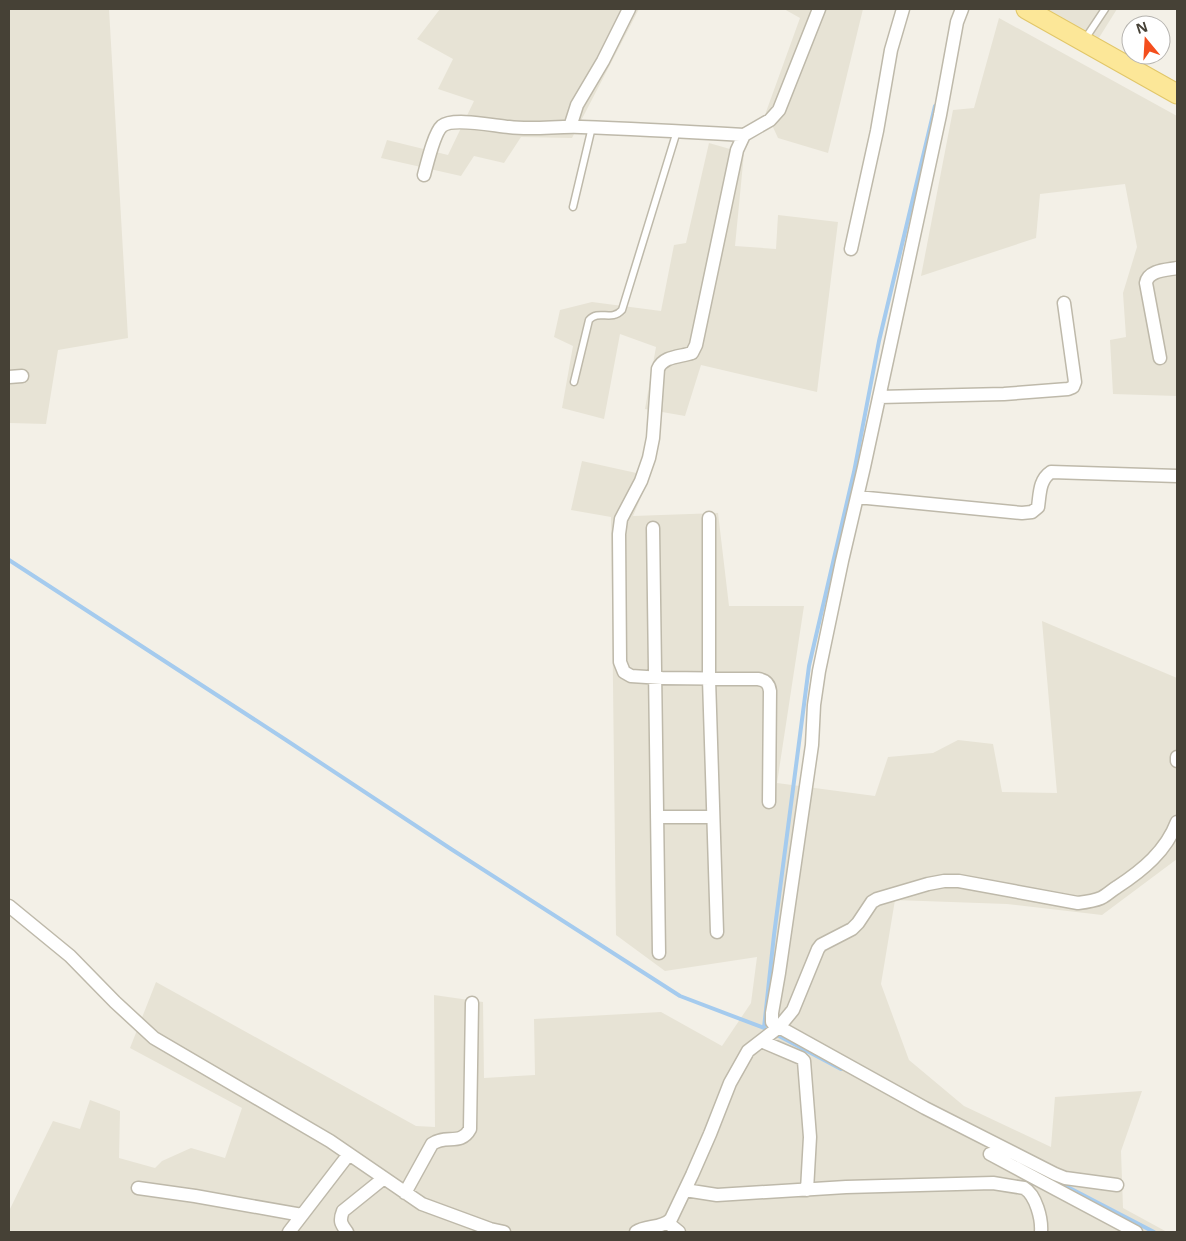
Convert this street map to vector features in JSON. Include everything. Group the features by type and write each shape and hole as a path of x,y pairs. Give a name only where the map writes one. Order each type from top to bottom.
{"main road":[{"path":"1026,9 1177,94"}],"street":[{"path":"570,127 577,105 604,61 629,9"},
{"path":"424,175 436,136 442,126 460,121 518,128 570,127 744,135 770,120 779,110 819,9"},
{"path":"851,249 877,132 891,50 903,9"},
{"path":"808,1190 810,1137 804,1061 772,1032 772,1013 812,745 814,705 819,671 962,9"},
{"path":"744,135 737,150 695,350 692,353 660,363 649,458 641,481 621,519 619,534 620,662 624,672 631,676 758,679 763,680 769,685 769,802"},
{"path":"1160,358 1146,283 1150,275 1177,268"},
{"path":"879,397 1004,394 1068,389 1075,382 1064,303"},
{"path":"9,376 22,376"},
{"path":"857,497 1022,513 1032,512 1038,507 1042,481 1051,472 1177,476"},
{"path":"709,518 709,679 717,932"},
{"path":"653,528 659,953"},
{"path":"657,817 713,817"},
{"path":"636,1232 663,1225 671,1219 710,1134 730,1083 748,1051 772,1032 793,1010 821,945 858,923 872,902 928,884 944,881 960,881 1078,903 1088,901 1102,897 1129,879 1158,854 1170,838 1177,822"},
{"path":"9,906 70,956 154,1038 330,1141 422,1204 482,1229 504,1232"},
{"path":"405,1193 432,1144 437,1140 461,1139 470,1130 472,1003"},
{"path":"772,1032 924,1108 1040,1174 1136,1232"},
{"path":"289,1232 349,1154"},
{"path":"990,1154 1040,1174 1055,1174 1065,1178 1117,1185"},
{"path":"1027,1190 1040,1174"},
{"path":"347,1232 340,1217 343,1211 384,1178"},
{"path":"685,1190 717,1195 846,1187 993,1183 1024,1188 1032,1195 1042,1223 1041,1232"},
{"path":"138,1188 196,1196 302,1215"},
{"path":"668,1223 679,1232"}],"lane":[{"path":"1084,41 1104,9"},
{"path":"573,207 592,128"},
{"path":"574,382 589,320 596,315 613,316 622,310 678,131"}],"shaded area":[{"path":"9,9 109,9 128,338 58,350 46,424 10,423 9,426"},
{"path":"440,9 639,9 572,138 521,137 504,163 474,156 461,176 381,158 387,140 448,155 474,101 438,89 453,59 417,39"},
{"path":"784,9 863,9 828,153 778,138 766,112 800,18"},
{"path":"1039,9 1117,9 1097,41"},
{"path":"999,18 1177,116 1177,396 1113,394 1110,340 1126,337 1123,293 1137,247 1125,184 1040,194 1036,238 921,276 953,110 974,108"},
{"path":"709,143 744,153 735,246 776,249 778,215 838,222 817,392 701,365 685,416 645,409 656,347 620,334 604,419 562,408 573,346 554,337 560,310 592,302 661,311 674,245 686,243"},
{"path":"582,461 650,476 633,516 718,513 729,606 804,606 777,783 875,796 888,757 933,753 958,740 993,744 1002,792 1057,793 1042,621 1177,678 1177,859 1102,915 1007,904 895,900 881,984 909,1060 964,1106 1051,1147 1055,1097 1142,1091 1121,1151 1123,1208 1167,1232 9,1232 9,1211 53,1121 80,1129 90,1100 120,1111 119,1158 155,1168 162,1161 191,1148 225,1158 242,1108 130,1048 156,982 416,1126 435,1127 434,995 483,1002 484,1078 535,1075 534,1019 661,1012 722,1046 751,1003 757,957 665,971 616,935 611,517 571,510"}],"waterway":[{"path":"764,1028 774,935 809,666 854,472 879,341 935,106"},
{"path":"9,560 451,849 680,996 764,1028 841,1069"},
{"path":"1056,1181 1154,1232"}]}
